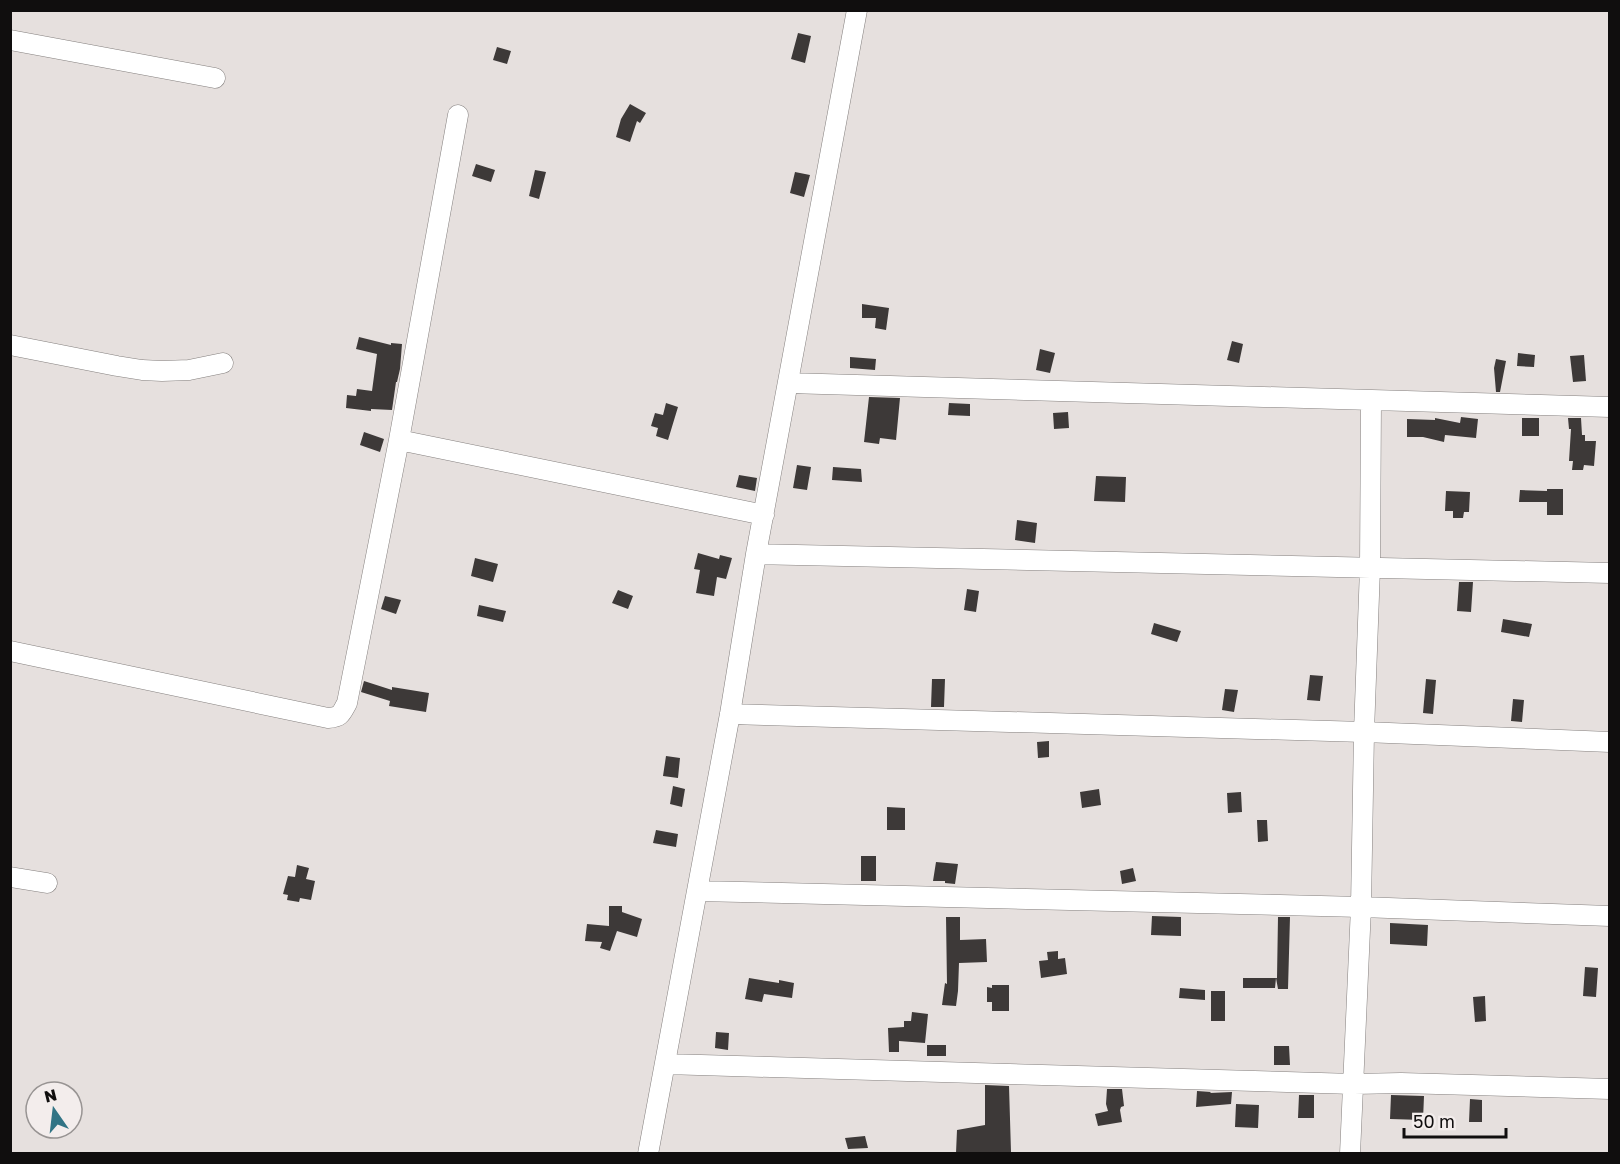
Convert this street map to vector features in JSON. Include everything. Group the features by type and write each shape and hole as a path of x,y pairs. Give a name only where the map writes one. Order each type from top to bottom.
{"street":[{"path":"648,1154 857,10"},
{"path":"10,40 215,78"},
{"path":"10,651 328,718 341,714 347,703 399,440 458,115"},
{"path":"10,345 142,370 189,370 223,363"},
{"path":"788,384 1610,407"},
{"path":"1350,1154 1370,568 1371,401"},
{"path":"399,440 764,515"},
{"path":"756,554 1610,573"},
{"path":"730,714 1364,732 1610,742"},
{"path":"10,877 47,883"},
{"path":"697,891 1360,907 1610,916"},
{"path":"665,1064 1610,1089"}],"building":[{"path":"798,33 811,36 805,63 791,59"},
{"path":"497,47 511,51 507,64 493,60"},
{"path":"630,104 646,113 640,123 637,121 630,142 616,137 621,119"},
{"path":"476,164 495,170 491,182 472,176"},
{"path":"535,170 546,172 539,199 529,196"},
{"path":"795,172 810,175 804,197 790,193"},
{"path":"862,304 889,308 886,330 875,328 876,318 862,318"},
{"path":"359,337 391,345 391,343 402,344 392,410 371,409 371,411 346,408 347,395 356,396 357,389 372,391 377,354 356,349"},
{"path":"1232,341 1243,344 1239,363 1227,360"},
{"path":"1040,349 1055,353 1050,373 1036,370"},
{"path":"1518,353 1535,355 1534,367 1517,366"},
{"path":"1584,355 1586,381 1573,382 1570,356"},
{"path":"850,357 876,359 875,370 850,368"},
{"path":"1496,359 1506,361 1500,392 1496,392 1494,368"},
{"path":"869,397 900,398 896,440 880,438 879,444 864,442"},
{"path":"666,403 678,407 668,440 656,436 658,428 651,426 655,413 663,415"},
{"path":"949,403 970,404 970,416 948,415"},
{"path":"1068,412 1069,428 1054,429 1053,413"},
{"path":"1461,417 1478,419 1476,438 1445,435 1444,442 1423,437 1407,437 1407,419 1435,420 1435,418 1460,423"},
{"path":"1522,418 1539,418 1539,436 1522,436"},
{"path":"1568,418 1581,418 1582,435 1585,435 1585,441 1596,441 1594,466 1584,465 1583,470 1572,470 1573,461 1569,461 1571,429 1569,429"},
{"path":"364,432 384,439 380,452 360,445"},
{"path":"797,465 811,467 807,490 793,488"},
{"path":"833,467 861,469 862,482 832,480"},
{"path":"739,475 757,478 755,491 736,487"},
{"path":"1096,476 1126,477 1125,502 1094,501"},
{"path":"1547,489 1563,489 1563,515 1547,515 1547,502 1519,502 1520,490 1547,491"},
{"path":"1446,491 1470,492 1469,512 1464,512 1463,518 1453,518 1453,511 1445,511"},
{"path":"1017,520 1037,523 1035,543 1015,540"},
{"path":"698,553 719,559 720,555 732,558 726,579 717,577 714,596 696,593 700,570 694,569"},
{"path":"475,558 498,564 493,582 471,576"},
{"path":"1459,582 1473,582 1471,612 1457,611"},
{"path":"967,589 979,591 976,612 964,610"},
{"path":"618,590 633,596 628,609 612,603"},
{"path":"385,596 401,600 396,614 381,609"},
{"path":"479,605 506,611 503,622 477,616"},
{"path":"1503,619 1532,624 1529,637 1501,632"},
{"path":"1154,623 1181,631 1177,642 1151,634"},
{"path":"1310,675 1323,676 1320,701 1307,700"},
{"path":"932,679 945,679 944,707 931,707"},
{"path":"1426,679 1436,680 1433,714 1423,713"},
{"path":"364,681 392,690 392,687 429,693 426,712 389,706 390,701 361,692"},
{"path":"1225,689 1238,690 1234,712 1222,710"},
{"path":"1513,699 1524,700 1522,722 1511,721"},
{"path":"1049,741 1049,757 1038,758 1037,742"},
{"path":"666,756 680,758 678,778 663,776"},
{"path":"673,786 685,789 682,807 670,804"},
{"path":"1099,789 1101,805 1082,808 1080,792"},
{"path":"1241,792 1242,812 1228,813 1227,793"},
{"path":"887,807 905,808 905,830 887,830"},
{"path":"1257,820 1267,820 1268,841 1258,842"},
{"path":"656,830 678,834 676,847 653,843"},
{"path":"861,856 876,856 876,881 861,881"},
{"path":"936,862 958,864 955,884 933,881"},
{"path":"297,865 309,868 306,879 315,881 311,900 300,898 299,902 287,900 288,895 283,894 288,876 295,877"},
{"path":"1133,868 1136,881 1122,884 1120,871"},
{"path":"609,906 622,906 622,912 642,919 637,937 617,931 610,951 600,948 602,942 585,941 587,924 609,926"},
{"path":"1152,916 1181,917 1181,936 1151,935"},
{"path":"946,917 960,917 960,940 986,939 987,962 959,963 956,1006 942,1005 945,983 947,984"},
{"path":"1278,917 1290,917 1288,989 1278,989 1276,978"},
{"path":"1390,923 1428,925 1427,946 1390,944"},
{"path":"1058,951 1058,959 1065,958 1067,974 1041,978 1039,961 1048,960 1047,952"},
{"path":"1585,967 1598,968 1596,997 1583,996"},
{"path":"749,978 794,983 792,998 764,994 762,1002 745,999"},
{"path":"1243,978 1276,978 1275,988 1243,988"},
{"path":"992,985 1009,985 1009,1011 992,1011 992,1002 987,1002 987,987 992,988"},
{"path":"1180,988 1205,990 1205,1000 1179,998"},
{"path":"1211,991 1225,991 1225,1021 1211,1021"},
{"path":"1485,996 1486,1021 1475,1022 1473,997"},
{"path":"912,1012 928,1014 925,1043 899,1041 899,1052 889,1052 888,1028 904,1027 904,1021 911,1021"},
{"path":"716,1032 729,1033 728,1050 715,1048"},
{"path":"927,1045 946,1045 946,1056 927,1056"},
{"path":"1274,1046 1289,1046 1290,1065 1274,1065"},
{"path":"985,1085 1009,1086 1011,1152 956,1153 957,1130 985,1125"},
{"path":"1107,1089 1122,1089 1124,1106 1120,1110 1122,1122 1098,1126 1095,1114 1108,1111"},
{"path":"1197,1091 1232,1092 1231,1104 1196,1107"},
{"path":"1299,1095 1314,1095 1314,1118 1298,1118"},
{"path":"1391,1095 1424,1096 1423,1120 1390,1119"},
{"path":"1470,1099 1482,1100 1482,1122 1469,1122"},
{"path":"1236,1104 1259,1105 1258,1128 1235,1127"},
{"path":"865,1136 868,1148 848,1149 845,1138"}]}
